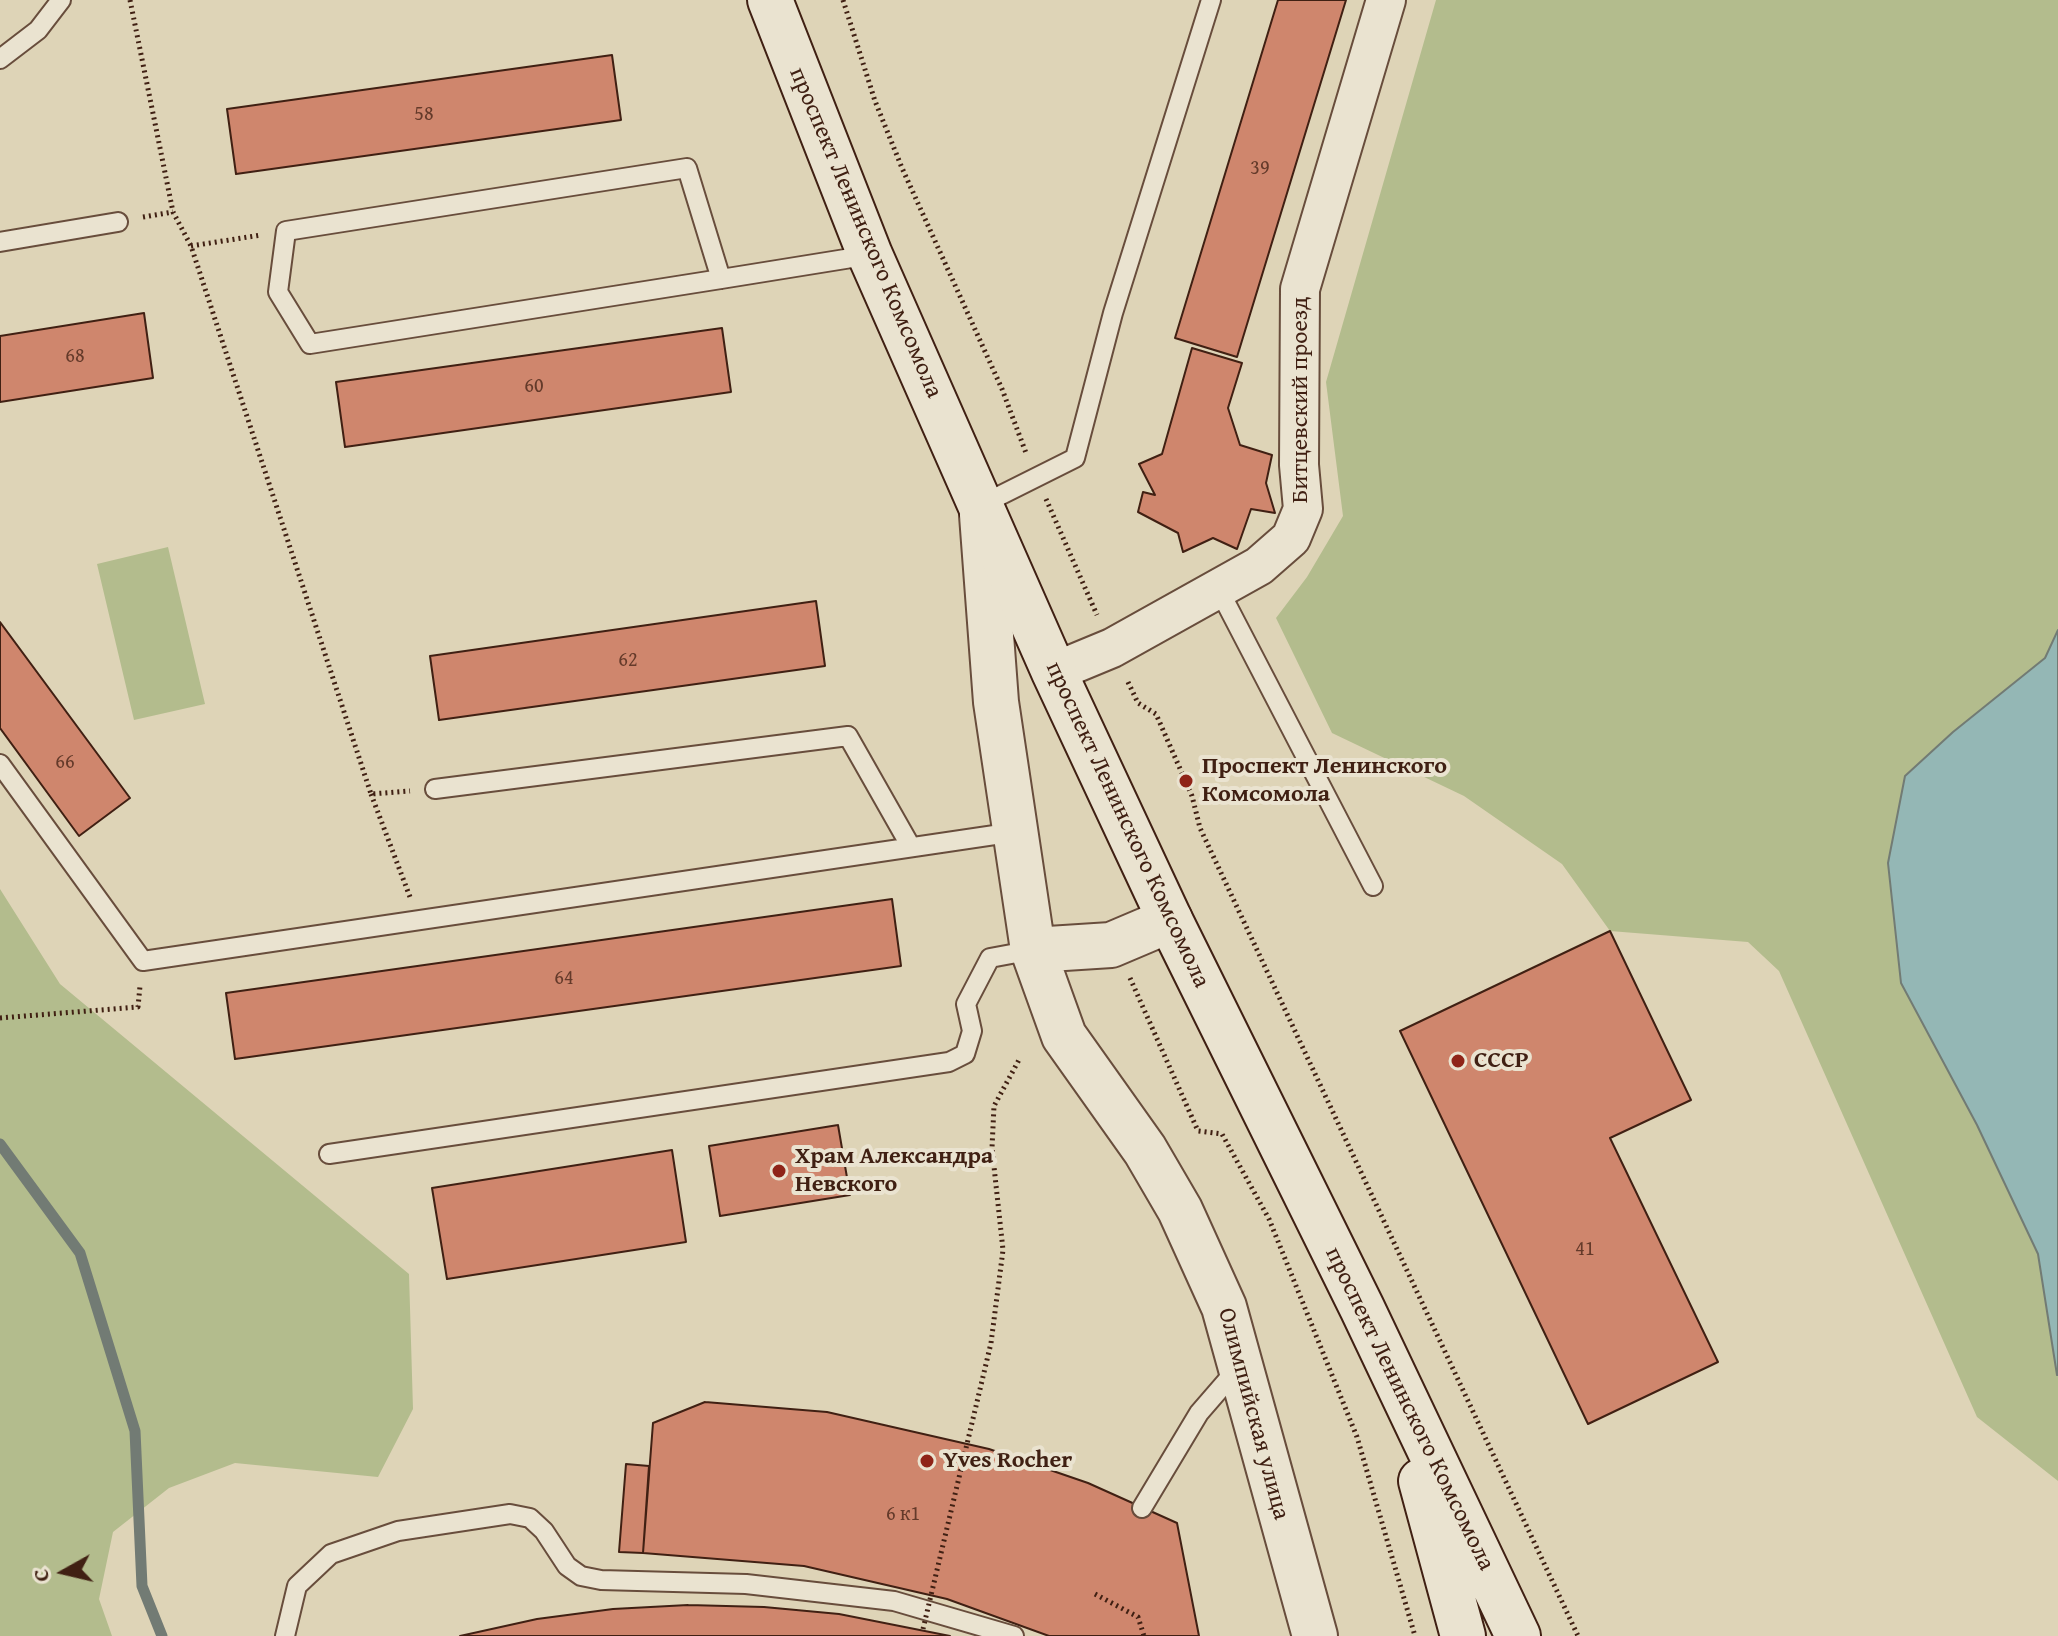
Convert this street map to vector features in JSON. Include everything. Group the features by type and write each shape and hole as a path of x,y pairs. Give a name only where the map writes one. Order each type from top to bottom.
{"main road":[{"name":"проспект Ленинского Комсомола","path":"770,0 870,255 1054,672 1170,920 1362,1308 1518,1636"},
{"name":"Олимпийская улица","path":"981,505 996,702 1033,950 1064,1036 1145,1150 1180,1210 1224,1307 1242,1363 1315,1636"},
{"path":"996,702 1011,688 1054,672"},
{"path":"1033,950 1111,945 1170,920"},
{"path":"1362,1308 1412,1450 1463,1636"}],"street":[{"name":"Битцевский проезд","path":"1054,672 1112,648 1259,566 1291,538 1303,509 1299,465 1300,289 1386,0"}],"lane":[{"path":"0,59 38,30 62,0"},
{"path":"981,505 1075,458 1113,313 1211,0"},
{"path":"721,279 687,168 286,231 278,292 310,344 721,279 870,255"},
{"path":"0,242 118,222"},
{"path":"1218,588 1373,886"},
{"path":"435,789 848,736 911,847"},
{"path":"0,764 143,961 1015,832"},
{"path":"329,1154 949,1062 965,1054 972,1031 966,1004 990,958 1033,950"},
{"path":"1142,1508 1199,1413 1242,1363"},
{"path":"285,1636 297,1586 331,1554 398,1531 510,1514 530,1518 567,1566 581,1576 601,1580 746,1584 894,1601 1014,1636"}],"path":[{"path":"130,0 173,212 191,246 371,794 419,920"},
{"path":"191,246 286,231"},
{"path":"371,794 435,789"},
{"path":"1244,923 1578,1636"},
{"path":"0,1018 138,1007 143,961"},
{"path":"1128,974 1198,1131 1222,1134 1269,1219 1357,1437 1415,1636"},
{"path":"923,1629 991,1343 1003,1250 992,1148 994,1106 1020,1058"},
{"path":"1095,1594 1138,1617 1144,1636"}],"green space":[{"path":"1436,0 2058,0 2058,1481 1977,1417 1779,971 1748,942 1610,931 1562,864 1464,796 1332,733 1276,618 1307,577 1343,516 1326,382"},
{"path":"168,547 205,704 134,720 97,564"},
{"path":"0,889 60,984 409,1274 413,1409 378,1477 235,1463 169,1488 113,1532 99,1599 112,1636 0,1636"}],"water":[{"path":"2058,630 2057,1375 2038,1254 1977,1125 1901,983 1888,863 1905,776 1953,732 2045,658"}],"building":[{"path":"1278,0 1346,0 1237,357 1175,338"},
{"path":"612,55 621,120 236,174 227,109"},
{"path":"144,313 153,378 0,402 0,336"},
{"path":"722,328 731,392 345,447 336,382"},
{"path":"1192,348 1242,363 1228,408 1240,445 1272,455 1266,483 1275,513 1251,509 1237,549 1213,538 1183,552 1178,533 1138,512 1143,492 1155,495 1139,464 1162,454"},
{"path":"816,601 825,666 439,720 430,656"},
{"path":"0,622 130,798 79,836 0,728"},
{"path":"892,899 901,966 235,1059 226,993"},
{"path":"1610,931 1691,1100 1610,1138 1718,1362 1588,1424 1400,1031"},
{"name":"Храм Александра Невского","path":"838,1125 850,1195 720,1216 709,1146"},
{"path":"672,1150 686,1242 447,1279 432,1188"},
{"path":"705,1402 827,1412 989,1449 1088,1483 1177,1523 1199,1636 1049,1636 947,1599 804,1566 643,1553 653,1423"},
{"path":"626,1464 649,1466 643,1553 619,1552"},
{"path":"688,1605 764,1607 839,1614 950,1636 460,1636 537,1619 613,1609"}],"waterway":[{"path":"0,1144 80,1253 135,1431 142,1586 162,1636"}],"place":[{"name":"Проспект Ленинского Комсомола","path":"1186,781"},
{"name":"СССР","path":"1458,1061"},
{"name":"Храм Александра Невского","path":"779,1171"},
{"name":"Yves Rocher","path":"927,1461"}]}
